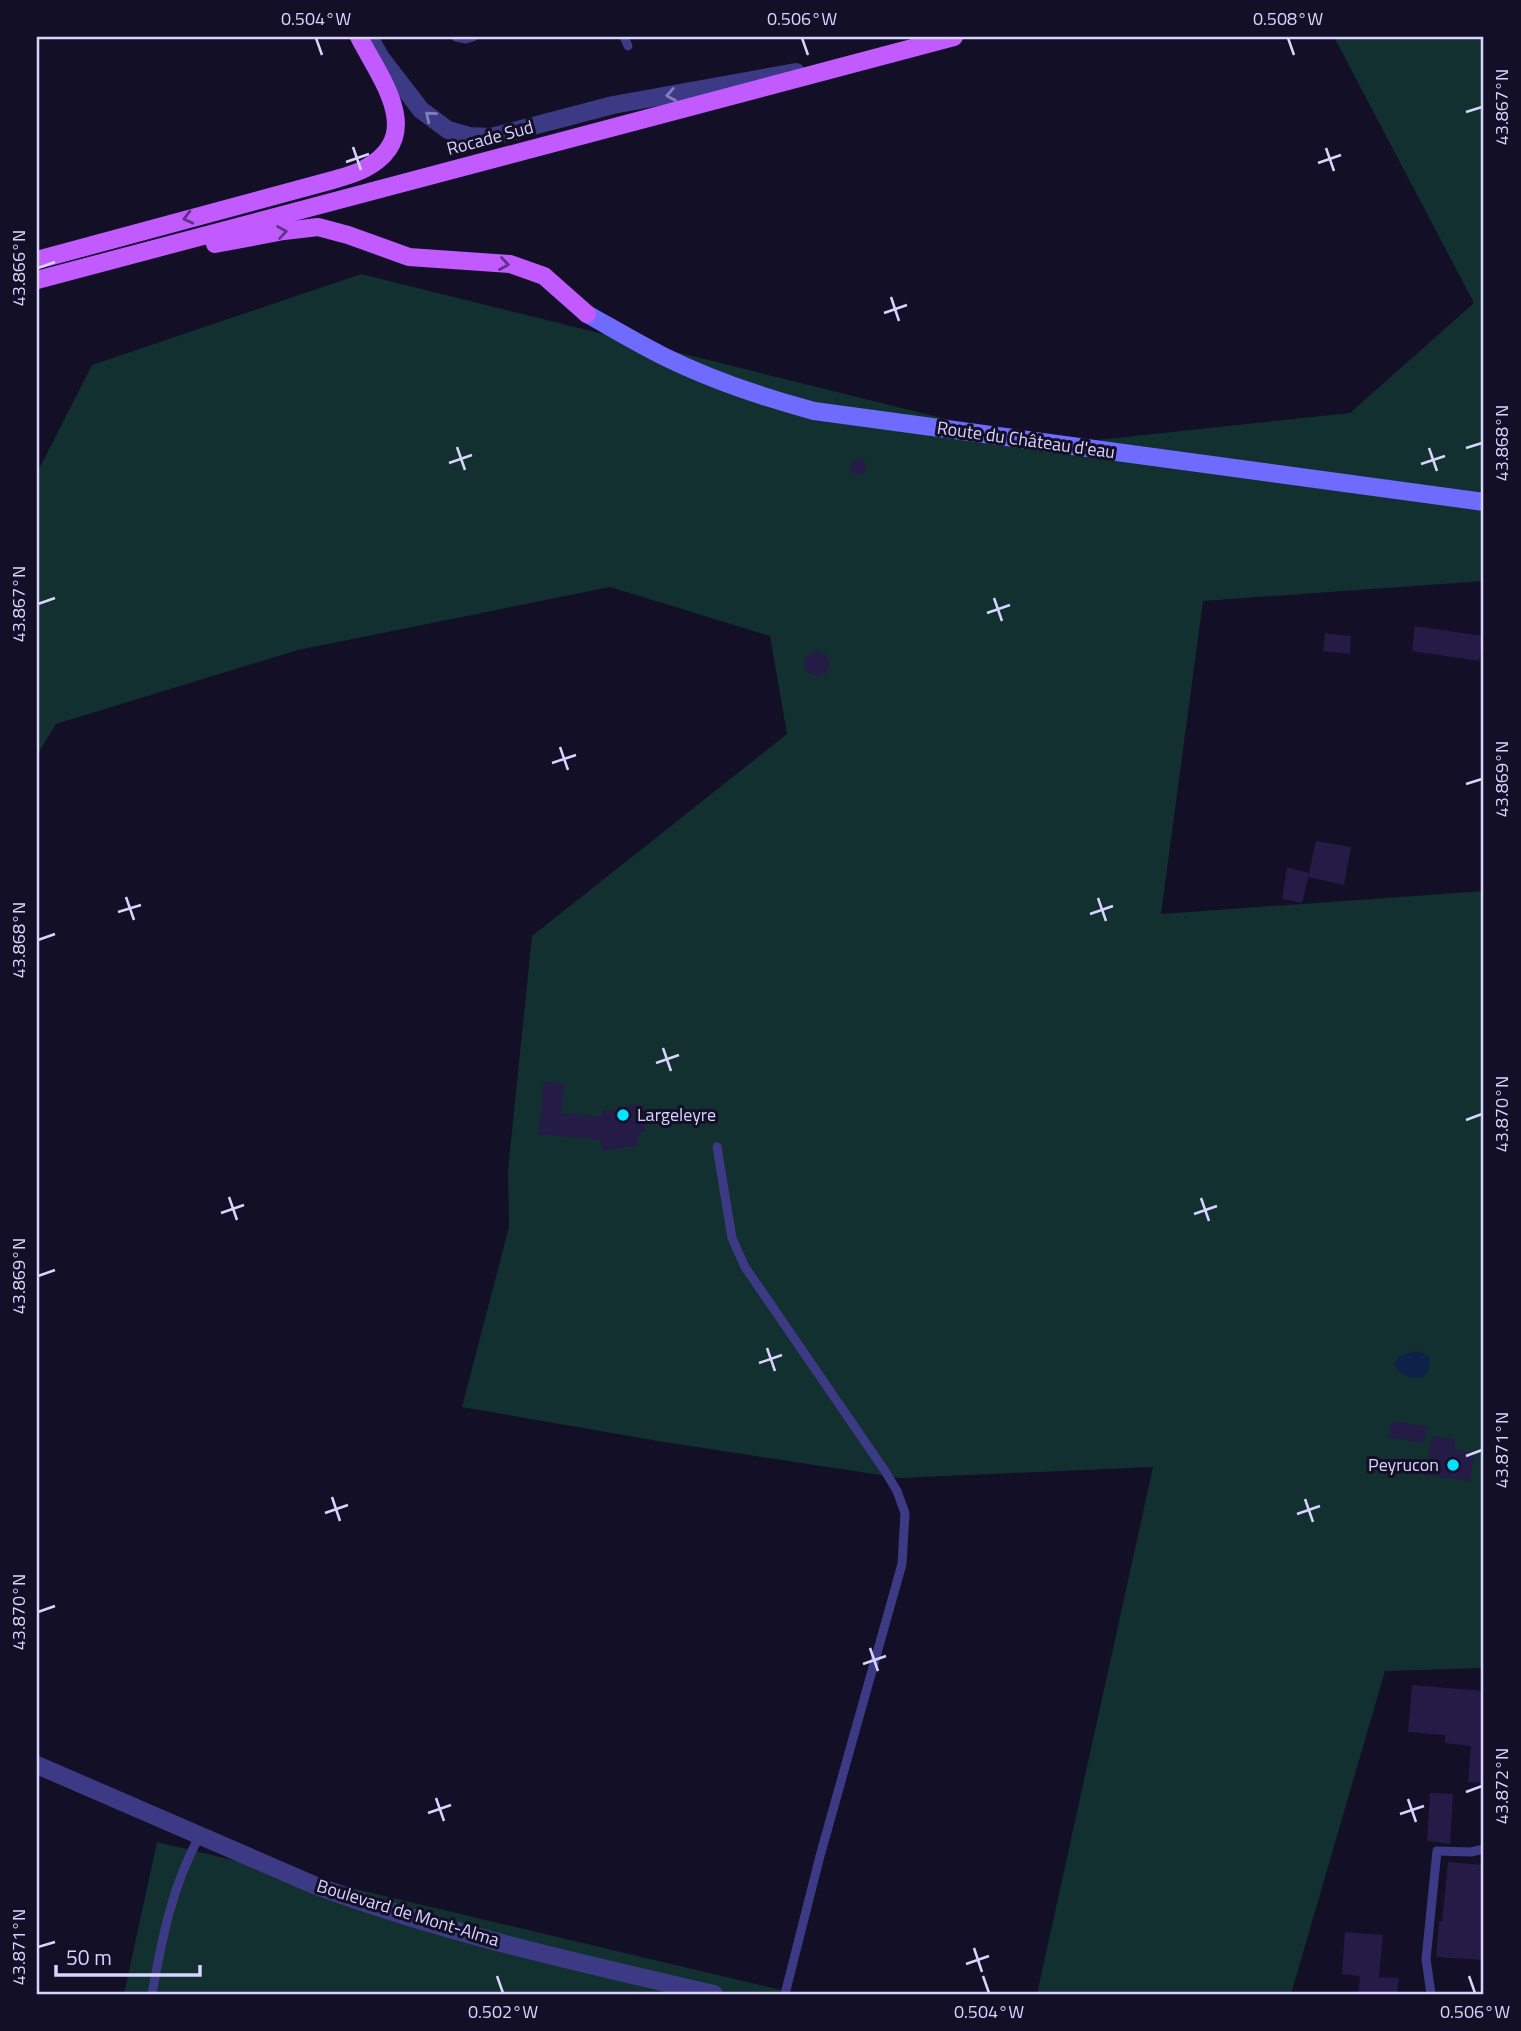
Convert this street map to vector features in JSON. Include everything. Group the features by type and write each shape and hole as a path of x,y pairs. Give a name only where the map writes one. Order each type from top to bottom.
{"main road":[{"path":"37,260 333,180 363,170 384,156 393,141 397,115 390,94 359,37"},
{"name":"Rocade Sud","path":"37,280 954,37"},
{"name":"Route du Château d'eau","path":"70,272 284,231 318,227 409,257 510,264 544,276 587,314 662,356 761,397 814,411 1484,502"}],"street":[{"path":"369,37 381,58 421,110 448,130 469,136 491,136 612,105 883,56"},
{"name":"Boulevard de Mont-Alma","path":"37,1765 314,1885 380,1908 453,1929 714,1994"}],"lane":[{"path":"456,37 472,37"},
{"path":"717,1147 733,1238 745,1267 885,1471 897,1491 905,1513 902,1564 820,1856 785,1994"},
{"path":"152,1994 164,1927 183,1871 200,1835"},
{"path":"1431,1994 1426,1959 1437,1851 1471,1853 1484,1849"}],"green space":[{"path":"1334,37 1484,37 1484,581 1203,601 1161,914 1484,891 1484,1668 1385,1671 1291,1994 1037,1994 1153,1467 900,1478 664,1442 462,1407 509,1227 508,1170 532,936 787,734 770,636 610,587 298,650 56,724 37,755 37,473 92,365 361,274 1051,445 1350,413 1474,303"},
{"path":"157,1842 798,1994 124,1994"}],"water":[{"path":"1416,1351 1429,1356 1429,1368 1422,1377 1411,1378 1400,1372 1394,1363 1399,1356"}],"building":[{"path":"855,459 861,459 866,467 864,473 855,475 850,470 850,464"},
{"path":"1415,626 1483,636 1479,661 1412,651"},
{"path":"1325,633 1351,636 1350,654 1323,651"},
{"path":"818,651 827,656 830,665 826,673 816,676 808,672 803,663 809,654"},
{"path":"1316,841 1351,847 1344,885 1308,877"},
{"path":"1287,867 1309,873 1302,903 1282,899"},
{"name":"Largeleyre","path":"544,1082 564,1083 561,1113 602,1117 602,1110 623,1111 624,1106 643,1105 645,1131 637,1133 638,1146 602,1150 600,1140 538,1134"},
{"path":"1392,1421 1427,1427 1424,1443 1389,1437"},
{"name":"Peyrucon","path":"1432,1436 1455,1439 1454,1449 1474,1453 1470,1481 1425,1475"},
{"path":"1412,1685 1484,1691 1484,1783 1468,1782 1471,1746 1445,1743 1445,1735 1408,1732"},
{"path":"1430,1793 1453,1794 1450,1844 1427,1841"},
{"path":"1448,1862 1484,1865 1484,1960 1436,1957"},
{"path":"1345,1932 1383,1935 1379,1977 1399,1978 1397,1994 1358,1994 1360,1976 1342,1974"}],"place":[{"name":"Largeleyre","path":"623,1115"},
{"name":"Peyrucon","path":"1453,1465"}]}
